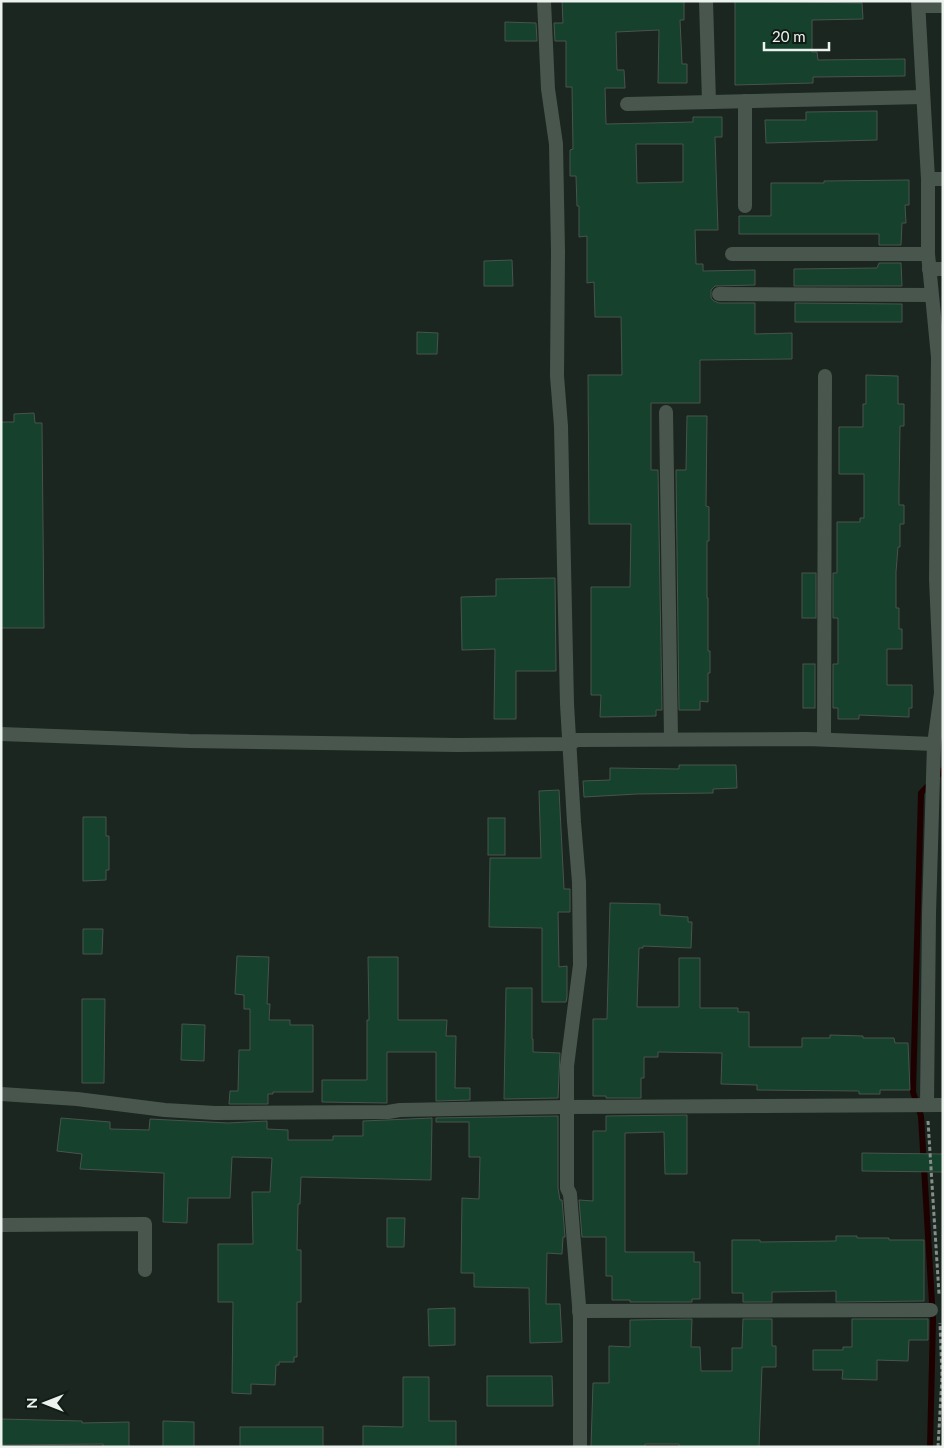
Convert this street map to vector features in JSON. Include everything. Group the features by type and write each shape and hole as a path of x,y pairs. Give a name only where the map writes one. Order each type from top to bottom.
{"street":[{"path":"544,1 548,89 556,144 558,252 557,376 561,426 569,744 579,882 580,965 567,1066 567,1188 570,1194 580,1318 580,1447"},
{"path":"706,1 709,102"},
{"path":"927,1105 929,914 934,744 942,693 939,579 940,357 931,295 936,269 928,254 928,178 918,4 943,6"},
{"path":"627,104 923,97"},
{"path":"745,101 745,206"},
{"path":"928,178 943,179"},
{"path":"732,254 928,254"},
{"path":"719,294 931,295"},
{"path":"824,740 825,376"},
{"path":"666,412 671,738"},
{"path":"1,734 188,741 456,745 569,744 577,740 671,738 934,744"},
{"path":"1,1094 77,1098 165,1110 214,1113 388,1112 469,1108 943,1105"},
{"path":"1,1225 145,1224 145,1270"},
{"path":"579,1311 937,1310"}],"path":[{"path":"927,1105 942,1377 938,1447"}],"building":[{"path":"562,1 684,1 684,20 680,20 682,64 687,64 687,83 658,83 659,30 616,32 617,70 624,70 625,88 605,88 606,124 693,122 693,117 722,117 722,137 715,137 718,230 695,230 696,264 703,264 703,271 755,270 755,285 715,286 711,290 711,298 719,303 755,303 755,334 792,333 792,359 700,360 700,403 651,403 651,470 658,470 662,710 656,710 656,716 600,717 601,695 591,695 591,587 630,587 631,524 589,524 588,375 622,375 621,317 595,317 594,282 587,283 587,236 579,237 579,206 577,206 576,176 570,176 570,150 573,149 572,87 566,87 566,41 555,41 554,23 563,23","holes":["636,144 683,144 683,182 637,183"]},
{"path":"735,1 862,3 863,19 812,20 812,52 817,52 818,60 905,59 905,76 813,77 813,83 735,85"},
{"path":"505,22 536,23 537,41 505,41"},
{"path":"877,111 877,140 766,143 765,120 806,120 806,112"},
{"path":"909,180 909,205 905,205 906,223 902,223 901,245 879,245 879,234 739,234 739,216 771,216 771,183"},
{"path":"512,260 513,286 484,286 484,261"},
{"path":"879,263 901,263 902,286 794,286 794,269 877,268"},
{"path":"795,303 902,304 902,322 795,322"},
{"path":"417,332 438,333 437,354 417,354"},
{"path":"866,375 898,376 898,404 904,404 904,426 900,426 899,505 904,505 904,524 900,524 900,547 898,547 896,572 896,608 899,608 899,629 902,629 902,649 887,649 887,685 912,685 912,708 909,708 909,717 859,715 859,719 838,719 838,708 833,708 833,664 838,664 838,618 833,618 833,573 837,573 837,522 860,522 860,518 864,518 864,474 839,474 839,427 863,427 863,404 866,404"},
{"path":"34,413 35,423 42,423 44,628 1,628 1,422 14,422 14,414"},
{"path":"687,416 707,416 706,506 709,507 709,541 707,541 707,598 710,673 708,673 708,702 700,701 700,710 679,710 676,470 686,470"},
{"path":"802,573 816,573 816,618 802,618"},
{"path":"555,578 556,671 516,671 516,719 494,719 495,649 462,650 461,597 496,596 496,579"},
{"path":"803,664 815,664 815,708 803,708"},
{"path":"679,765 736,765 737,788 713,789 713,793 584,797 583,781 610,780 610,768 679,769"},
{"path":"559,790 564,889 570,889 570,912 558,912 559,967 567,966 567,997 566,1002 542,1002 542,928 489,927 490,858 541,858 539,791"},
{"path":"83,817 106,817 106,836 109,836 109,870 106,870 106,880 83,881"},
{"path":"488,818 505,818 505,855 488,855"},
{"path":"610,903 660,904 660,915 688,917 688,922 692,922 691,948 643,946 643,948 639,948 637,1007 679,1007 679,958 700,958 700,1008 738,1008 738,1012 749,1012 749,1047 802,1047 802,1038 830,1038 830,1035 894,1038 895,1043 908,1043 910,1090 880,1090 880,1094 859,1094 859,1091 757,1090 757,1085 721,1084 722,1053 658,1052 658,1057 644,1057 644,1078 641,1078 641,1098 593,1096 593,1019 607,1019"},
{"path":"83,929 103,929 102,954 83,954"},
{"path":"237,956 269,957 267,1004 270,1004 269,1020 290,1020 290,1025 313,1025 313,1092 273,1092 273,1094 268,1094 268,1104 229,1104 230,1091 238,1091 239,1050 250,1050 250,1009 244,1009 244,995 235,994"},
{"path":"368,957 398,957 398,1020 447,1020 446,1036 456,1036 455,1088 470,1088 470,1100 436,1101 436,1052 387,1052 387,1103 322,1102 322,1080 367,1080 367,1020 369,1020"},
{"path":"506,988 532,988 533,1052 560,1053 558,1098 504,1099"},
{"path":"82,999 105,999 104,1083 82,1083"},
{"path":"182,1024 205,1025 204,1061 181,1060"},
{"path":"687,1115 687,1174 665,1174 664,1132 625,1133 625,1252 694,1252 694,1262 700,1262 700,1299 692,1299 692,1302 630,1302 630,1300 612,1300 612,1276 606,1276 606,1237 582,1237 579,1200 593,1201 593,1131 606,1131 606,1116"},
{"path":"558,1116 558,1188 560,1200 562,1200 565,1237 563,1237 562,1254 547,1253 546,1304 560,1304 562,1342 530,1343 529,1288 474,1287 474,1273 461,1273 462,1198 479,1199 480,1157 469,1157 469,1122 436,1122 436,1118"},
{"path":"61,1118 110,1122 110,1129 149,1130 150,1119 228,1123 267,1121 267,1129 288,1130 288,1140 333,1140 333,1136 363,1136 363,1121 432,1118 431,1180 301,1177 300,1204 298,1204 297,1250 301,1250 301,1302 297,1302 297,1357 294,1357 294,1362 279,1362 279,1365 276,1365 275,1385 251,1384 251,1394 232,1393 233,1302 218,1302 218,1244 253,1244 252,1192 270,1192 272,1158 232,1157 230,1198 188,1198 187,1223 163,1222 164,1173 80,1169 82,1154 57,1151"},
{"path":"862,1153 943,1154 943,1172 862,1171"},
{"path":"387,1218 405,1218 404,1247 387,1247"},
{"path":"836,1236 889,1238 889,1240 924,1240 924,1301 836,1302 836,1291 772,1292 772,1302 743,1302 743,1293 732,1293 732,1240 760,1240 760,1242 836,1241"},
{"path":"455,1308 455,1345 429,1346 428,1309"},
{"path":"692,1319 691,1347 700,1347 701,1371 732,1371 732,1348 742,1348 743,1319 772,1319 772,1346 776,1346 776,1367 762,1367 759,1447 679,1447 679,1444 645,1444 645,1447 591,1447 593,1383 609,1383 609,1346 630,1347 630,1320"},
{"path":"852,1319 928,1319 928,1340 909,1340 908,1361 877,1360 877,1380 842,1379 843,1370 813,1370 813,1350 843,1350 843,1347 852,1347"},
{"path":"487,1376 552,1376 553,1406 487,1406"},
{"path":"403,1377 429,1377 429,1421 456,1421 456,1447 363,1447 363,1426 403,1427"},
{"path":"1,1419 82,1421 82,1423 129,1422 129,1447 103,1447 103,1444 1,1445"},
{"path":"163,1421 194,1422 194,1447 163,1447"},
{"path":"240,1427 323,1427 323,1447 240,1447"}],"waterway":[{"path":"930,1447 933,1320 921,1116 913,1092 921,793 943,770"}]}
